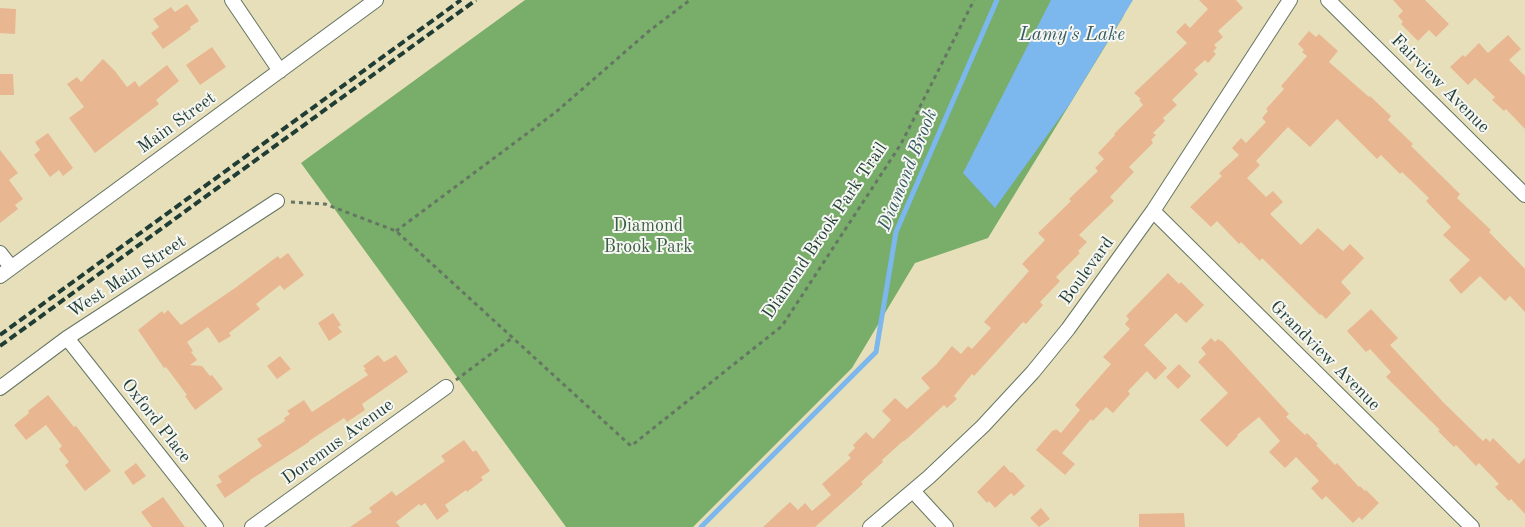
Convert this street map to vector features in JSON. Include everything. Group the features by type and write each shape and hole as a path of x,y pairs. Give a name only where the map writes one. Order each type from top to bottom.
{"street":[{"path":"232,0 280,70"},
{"name":"Main Street","path":"5,271 376,0"},
{"name":"Boulevard","path":"870,527 913,491 983,426 1033,372 1068,329 1153,211 1290,0"},
{"name":"Fairview Avenue","path":"1328,0 1525,195"},
{"name":"West Main Street","path":"0,388 67,338 277,201"},
{"name":"Grandview Avenue","path":"1153,211 1472,527"},
{"path":"0,253 5,271"},
{"name":"Oxford Place","path":"67,338 216,527"},
{"name":"Doremus Avenue","path":"252,527 446,388"},
{"path":"913,491 946,527"}],"path":[{"path":"396,231 556,112 649,31 690,0"},
{"name":"Diamond Brook Park Trail","path":"277,201 325,204 396,231 631,446 782,326 901,144 974,0"},
{"path":"446,388 512,338"}],"green space":[{"name":"Diamond Brook Park","path":"525,0 1130,0 1123,17 988,238 915,263 852,368 693,527 566,527 301,163"}],"water":[{"name":"Lamy's Lake","path":"1051,0 1133,0 1069,105 995,208 963,173"}],"building":[{"path":"1199,0 1236,0 1243,8 1218,31 1223,37 1214,45 1217,48 1213,51 1216,54 1208,63 1205,60 1194,70 1198,74 1172,100 1177,105 1163,118 1165,121 1153,133 1156,135 1151,140 1153,143 1129,167 1134,172 1110,197 1114,201 1079,235 1087,242 1078,251 1080,253 1056,277 1060,281 1040,302 1043,305 1026,324 1023,322 974,376 972,374 954,396 957,399 947,408 944,405 903,441 861,482 863,484 815,527 763,527 790,502 798,510 805,503 812,511 831,495 822,484 851,458 848,455 855,448 853,445 866,432 873,439 891,420 882,411 895,398 907,409 930,388 921,378 936,365 952,346 961,354 968,346 972,349 991,328 984,322 1029,271 1022,264 1045,240 1038,233 1098,171 1095,168 1104,159 1098,153 1143,105 1139,100 1141,99 1134,93 1187,43 1176,32 1185,23 1190,28 1208,9"},
{"path":"1393,0 1425,0 1449,24 1436,37 1429,30 1418,41 1401,24 1403,22 1398,16 1403,11"},
{"path":"187,4 199,21 163,49 151,33 159,27 153,19 171,7 175,12"},
{"path":"0,8 16,9 15,34 0,33"},
{"path":"1309,31 1316,37 1319,34 1338,51 1329,62 1391,116 1388,120 1413,144 1411,146 1460,194 1457,198 1491,230 1489,232 1525,269 1525,312 1510,296 1505,301 1480,276 1461,294 1449,280 1470,260 1443,235 1451,227 1426,201 1429,198 1402,172 1400,174 1381,155 1377,159 1337,119 1310,147 1288,127 1256,161 1260,165 1247,178 1266,197 1273,191 1283,202 1270,214 1301,245 1318,228 1343,251 1350,244 1364,258 1341,282 1351,293 1326,319 1262,258 1260,261 1241,242 1239,244 1217,221 1211,227 1190,207 1222,176 1219,173 1239,155 1232,148 1241,138 1246,143 1266,122 1262,118 1268,111 1266,109 1284,89 1281,86 1307,56 1302,52 1304,50 1298,44"},
{"path":"1508,35 1521,49 1509,60 1525,76 1525,129 1506,109 1504,111 1492,100 1495,97 1475,78 1468,85 1450,67 1463,55 1465,57 1479,43 1488,53"},
{"path":"212,47 226,67 200,85 186,65"},
{"path":"103,59 127,87 135,81 139,87 167,65 179,81 156,100 159,104 95,153 69,118 84,107 67,84 77,77 81,82"},
{"path":"0,74 13,74 14,95 0,95"},
{"path":"48,133 73,168 63,176 59,170 50,177 34,155 40,150 35,142"},
{"path":"0,150 18,173 9,180 23,199 15,205 18,209 0,223"},
{"path":"288,253 304,275 284,290 280,285 256,304 260,309 229,333 231,336 219,343 208,327 187,342 197,360 190,365 202,366 223,389 195,410 185,396 187,395 166,367 164,368 138,330 162,311 164,314 168,310 181,325 278,256 280,259"},
{"path":"1168,273 1179,284 1181,282 1204,305 1186,323 1176,313 1144,345 1167,368 1155,380 1147,371 1128,391 1130,394 1113,413 1106,407 1093,421 1091,419 1062,453 1075,464 1065,475 1036,450 1053,430 1056,429 1061,433 1080,410 1075,405 1111,364 1103,357 1130,329 1125,324 1129,319 1126,316"},
{"path":"1371,309 1398,338 1390,345 1444,403 1483,441 1486,438 1490,442 1493,438 1519,464 1525,458 1525,514 1511,499 1509,501 1495,487 1499,484 1479,463 1476,466 1456,445 1454,447 1438,431 1440,430 1386,377 1391,372 1370,349 1366,352 1347,331"},
{"path":"333,313 341,325 338,327 342,332 329,341 318,323"},
{"path":"1211,338 1215,342 1218,339 1223,342 1289,414 1286,417 1305,435 1307,433 1335,465 1337,463 1359,487 1366,490 1379,503 1362,520 1359,517 1353,523 1326,496 1322,500 1311,488 1319,481 1296,457 1285,468 1269,452 1280,441 1259,417 1237,435 1227,447 1200,420 1228,393 1198,362 1206,354 1201,348"},
{"path":"378,355 384,362 396,355 408,372 362,404 365,410 347,422 344,418 225,498 216,485 222,482 218,476 262,446 257,439 285,421 284,418 290,414 287,411 304,400 312,412 368,375 363,366"},
{"path":"280,356 291,369 277,379 267,366"},
{"path":"1179,364 1191,376 1178,389 1166,377"},
{"path":"48,395 74,427 76,426 111,471 85,491 65,465 69,462 59,449 62,446 46,425 26,440 14,425"},
{"path":"464,440 473,452 476,450 490,471 481,477 483,480 445,505 449,511 437,520 425,503 421,506 419,504 396,522 400,527 350,527 372,512 369,508 392,491 396,496 445,461 441,456"},
{"path":"136,463 146,476 133,485 124,472"},
{"path":"1004,465 1025,486 1014,496 1011,493 995,508 989,501 987,503 977,492"},
{"path":"163,497 185,527 152,527 141,512"},
{"path":"1041,508 1050,519 1039,527 1030,518"},
{"path":"1184,513 1185,527 1139,527 1139,514"}],"waterway":[{"name":"Diamond Brook","path":"701,527 876,352 896,232 997,0"}],"railway":[{"path":"0,335 461,0"},
{"path":"0,346 476,0"}]}
